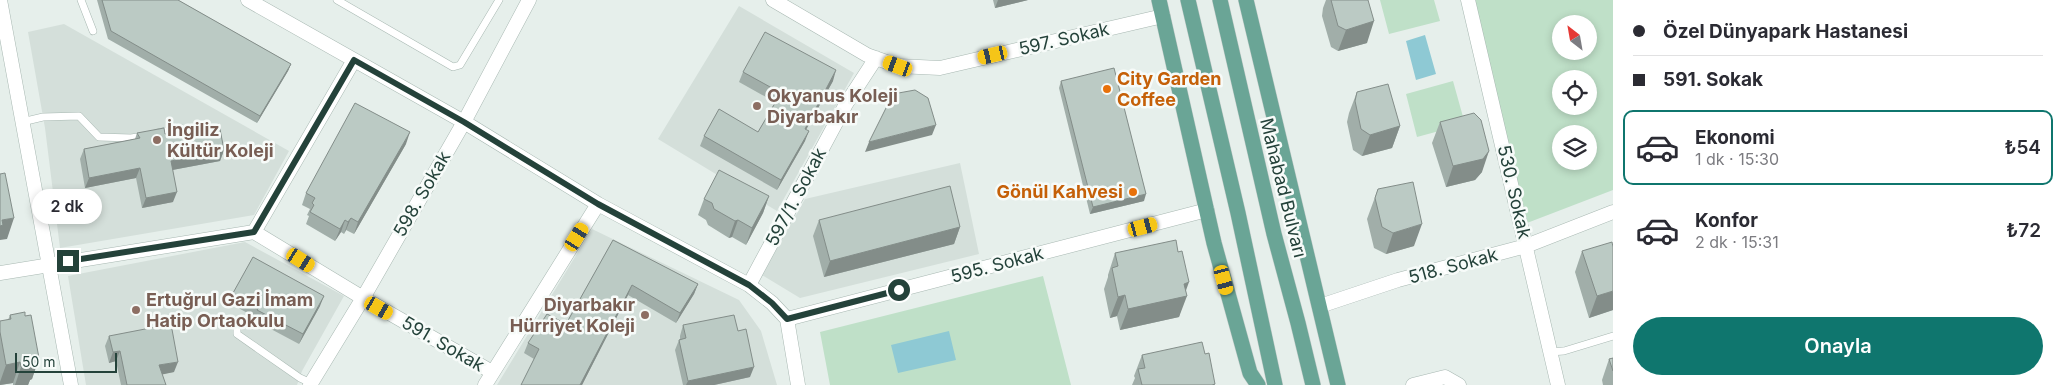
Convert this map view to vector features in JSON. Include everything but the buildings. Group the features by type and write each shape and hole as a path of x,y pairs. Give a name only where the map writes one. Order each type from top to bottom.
{"main road":[{"path":"1159,0 1206,210 1250,373 1258,385"},
{"path":"1188,0 1238,213 1274,385"},
{"name":"Mahabad Bulvarı","path":"1220,0 1274,234 1298,323 1312,385"},
{"path":"1246,0 1338,385"}],"street":[{"path":"0,0 71,385"},
{"path":"248,0 464,122 598,204 749,285 772,303 787,319 798,385"},
{"name":"598. Sokak","path":"310,384 363,298 464,122 529,0"},
{"name":"597. Sokak","path":"773,0 876,58 898,66 940,68 1163,16"},
{"name":"530. Sokak","path":"1468,0 1558,385"},
{"name":"597/1. Sokak","path":"749,285 846,104 876,58"},
{"path":"0,273 254,232 354,60"},
{"path":"485,385 598,204"},
{"name":"595. Sokak","path":"787,319 1206,210"},
{"name":"518. Sokak","path":"1320,306 1398,280 1526,246 1613,212"},
{"name":"591. Sokak","path":"254,232 363,298 492,372"},
{"path":"1413,385 1445,377 1459,385"}],"lane":[{"path":"81,0 93,31"},
{"path":"336,0 453,67 460,65 499,0"},
{"path":"22,122 43,117 79,116 99,137 115,138 131,138 180,128"},
{"path":"237,328 238,334 310,384"},
{"path":"1550,352 1564,351 1613,336"}],"shaded area":[{"name":"Okyanus Koleji Diyarbakır","path":"739,6 854,73 777,211 658,139"},
{"name":"İngiliz Kültür Koleji","path":"64,24 289,151 254,215 60,248 45,128 28,32"},
{"path":"960,163 979,254 800,298 762,275 805,199"},
{"name":"Diyarbakır Hürriyet Koleji","path":"592,229 739,300 761,331 777,385 497,385"},
{"path":"245,242 344,296 302,371 297,385 86,385 68,276"}],"green space":[{"path":"1380,0 1434,0 1440,21 1389,34"},
{"path":"1475,0 1613,0 1613,190 1527,223"},
{"path":"1453,81 1465,124 1417,137 1406,94"},
{"path":"1043,276 1071,385 830,385 820,332"}],"water":[{"path":"1425,35 1436,74 1416,80 1406,41"},
{"path":"949,331 956,360 898,373 891,345"}],"place":[{"name":"City Garden Coffee","path":"1107,89"},
{"name":"Okyanus Koleji Diyarbakır","path":"757,106"},
{"name":"İngiliz Kültür Koleji","path":"157,140"},
{"name":"Gönül Kahvesi","path":"1133,192"},
{"name":"Ertuğrul Gazi İmam Hatip Ortaokulu","path":"136,310"},
{"name":"Diyarbakır Hürriyet Koleji","path":"645,315"}],"route":[{"path":"68,261 254,232 354,60 464,122 598,204 749,285 772,303 787,319 899,290"}]}
